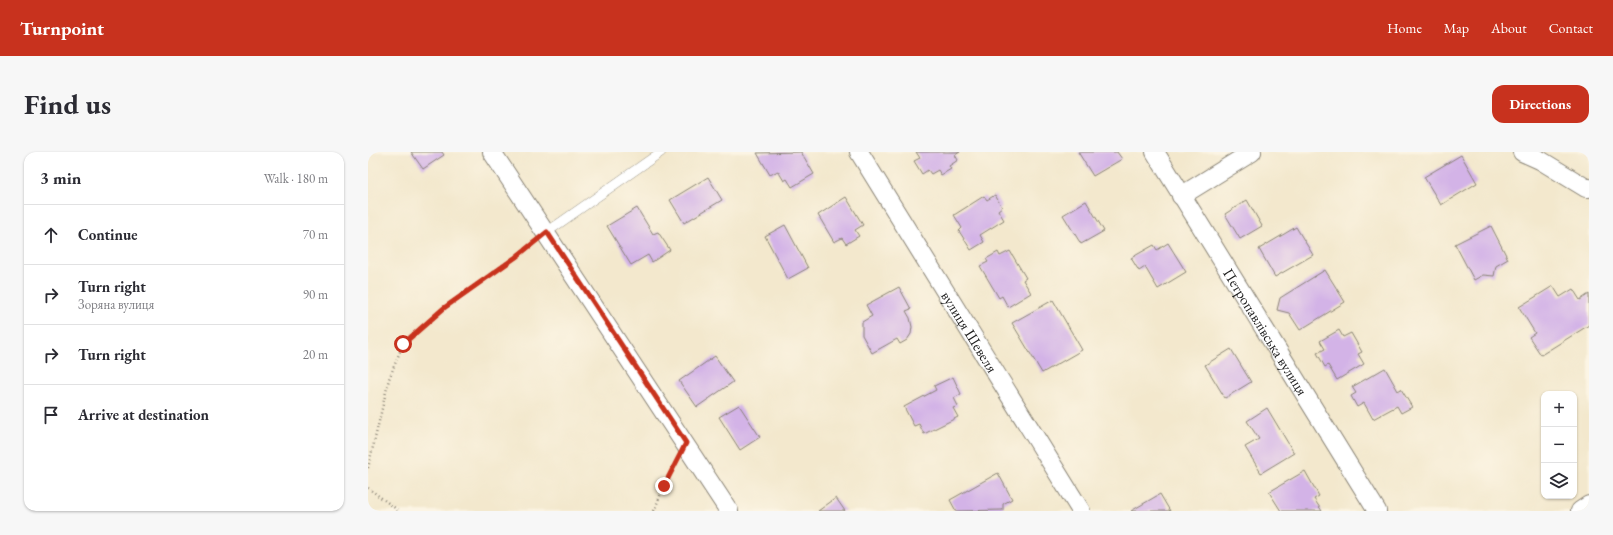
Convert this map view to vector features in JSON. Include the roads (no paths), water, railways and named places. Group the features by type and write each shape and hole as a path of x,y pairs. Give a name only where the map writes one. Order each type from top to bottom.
{"street":[{"path":"492,152 547,232 729,511"},
{"name":"вулиця Шевеля","path":"859,152 1081,511"},
{"name":"Петропавлівська вулиця","path":"1155,152 1377,511"},
{"path":"1181,196 1252,152"},
{"path":"1522,152 1540,160 1586,188 1589,188"},
{"path":"1580,511 1589,506"}],"lane":[{"path":"547,232 661,152"}]}
